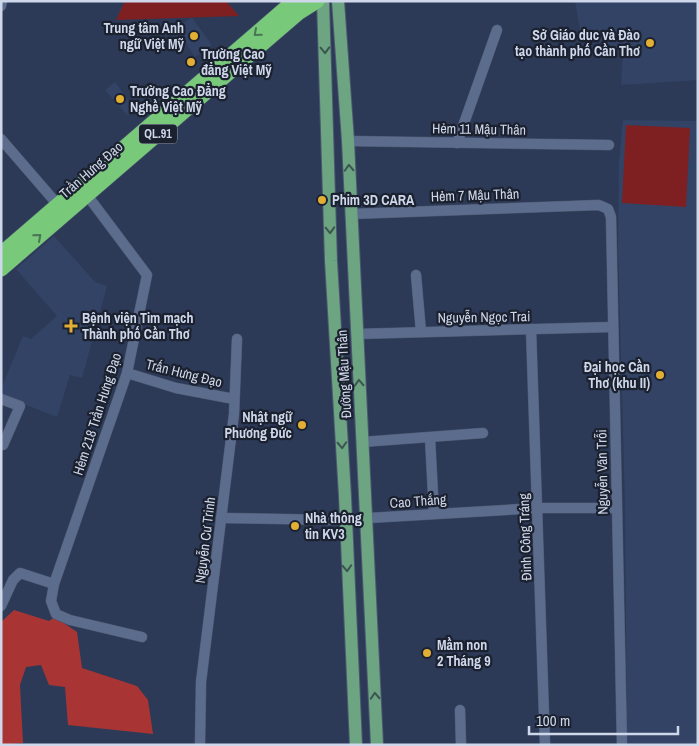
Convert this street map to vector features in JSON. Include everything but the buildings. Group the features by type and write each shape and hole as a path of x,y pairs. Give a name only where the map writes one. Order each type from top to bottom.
{"highway":[{"name":"Trần Hưng Đạo","path":"1,254 294,1"},
{"name":"Trần Hưng Đạo","path":"1,269 298,13 317,1"}],"main road":[{"name":"Đường Mậu Thân","path":"323,1 332,261 356,745"},
{"name":"Đường Mậu Thân","path":"338,1 348,141 377,745"},
{"path":"332,261 354,261"}],"street":[{"path":"1,6 2,1"},
{"path":"457,143 497,30"},
{"path":"1,139 58,205"},
{"name":"Hẻm 11 Mậu Thân","path":"348,141 609,145"},
{"name":"Hẻm 218 Trần Hưng Đạo","path":"87,195 147,275 127,373 54,584 51,601 56,614 70,620 142,637"},
{"name":"Hẻm 7 Mậu Thân","path":"351,214 599,205"},
{"name":"Nguyễn Văn Trỗi","path":"599,205 608,210 611,217 622,745"},
{"path":"416,276 421,332"},
{"name":"Nguyễn Ngọc Trai","path":"357,334 612,327"},
{"name":"Đinh Công Tráng","path":"531,329 545,745"},
{"name":"Nguyễn Cư Trinh","path":"200,745 201,682 234,399 237,338"},
{"name":"Trấn Hưng Đạo","path":"127,373 176,388 234,399"},
{"path":"1,399 20,406 3,445"},
{"path":"362,442 483,433"},
{"path":"430,438 434,513"},
{"name":"Cao Thắng","path":"221,518 345,520 538,508 616,508"},
{"path":"1,606 13,580 20,573 54,584"},
{"path":"460,710 462,745"}],"shaded area":[{"path":"125,1 226,1 239,16 116,20"},
{"name":"Sở Giáo dục và Đào tạo thành phố Cần Thơ","path":"575,1 698,1 698,80 621,85 623,50 581,35"},
{"name":"Trung tâm Anh ngữ Việt Mỹ","path":"192,18 212,45 195,57 176,27"},
{"name":"Trường Cao Đẳng Nghề Việt Mỹ","path":"115,82 135,109 127,115 105,90"},
{"name":"Đại học Cần Thơ (khu II)","path":"623,120 698,121 698,745 627,745 625,504 618,245 619,162"},
{"path":"626,125 690,128 686,207 622,203"},
{"name":"Bệnh viện Tim mạch Thành phố Cần Thơ","path":"54,236 95,282 107,286 82,378 70,375 57,417 1,395 1,389 23,336 31,339 57,316 16,269"},
{"path":"14,610 49,621 55,617 77,632 82,668 137,686 148,700 153,734 68,725 65,687 49,685 41,665 26,667 20,685 23,743 1,745 1,622"}],"place":[{"name":"Trung tâm Anh ngữ Việt Mỹ","path":"194,36"},
{"name":"Sở Giáo dục và Đào tạo thành phố Cần Thơ","path":"650,43"},
{"name":"Trường Cao đẳng Việt Mỹ","path":"191,62"},
{"name":"Trường Cao Đẳng Nghề Việt Mỹ","path":"120,99"},
{"name":"Phim 3D CARA","path":"322,200"},
{"name":"Bệnh viện Tim mạch Thành phố Cần Thơ","path":"71,326"},
{"name":"Đại học Cần Thơ (khu II)","path":"660,375"},
{"name":"Nhật ngữ Phương Đức","path":"302,425"},
{"name":"Nhà thông tin KV3","path":"295,526"},
{"name":"Mầm non 2 Tháng 9","path":"427,653"}]}
